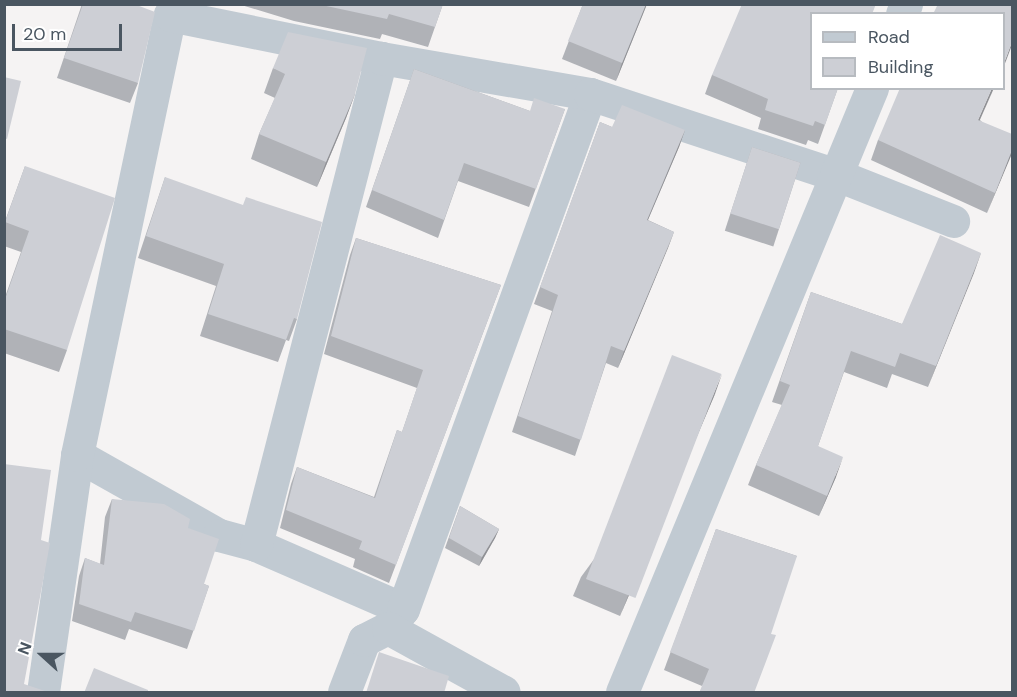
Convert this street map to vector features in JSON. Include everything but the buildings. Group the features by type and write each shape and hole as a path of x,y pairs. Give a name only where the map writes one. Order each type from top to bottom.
{"street":[{"path":"43,693 77,455 170,15 381,58 590,94 837,175 953,221"},
{"path":"256,545 381,58"},
{"path":"622,693 871,90"},
{"path":"344,693 364,640 396,618 590,94"},
{"path":"77,455 219,535 256,545 396,618 489,689"}]}
